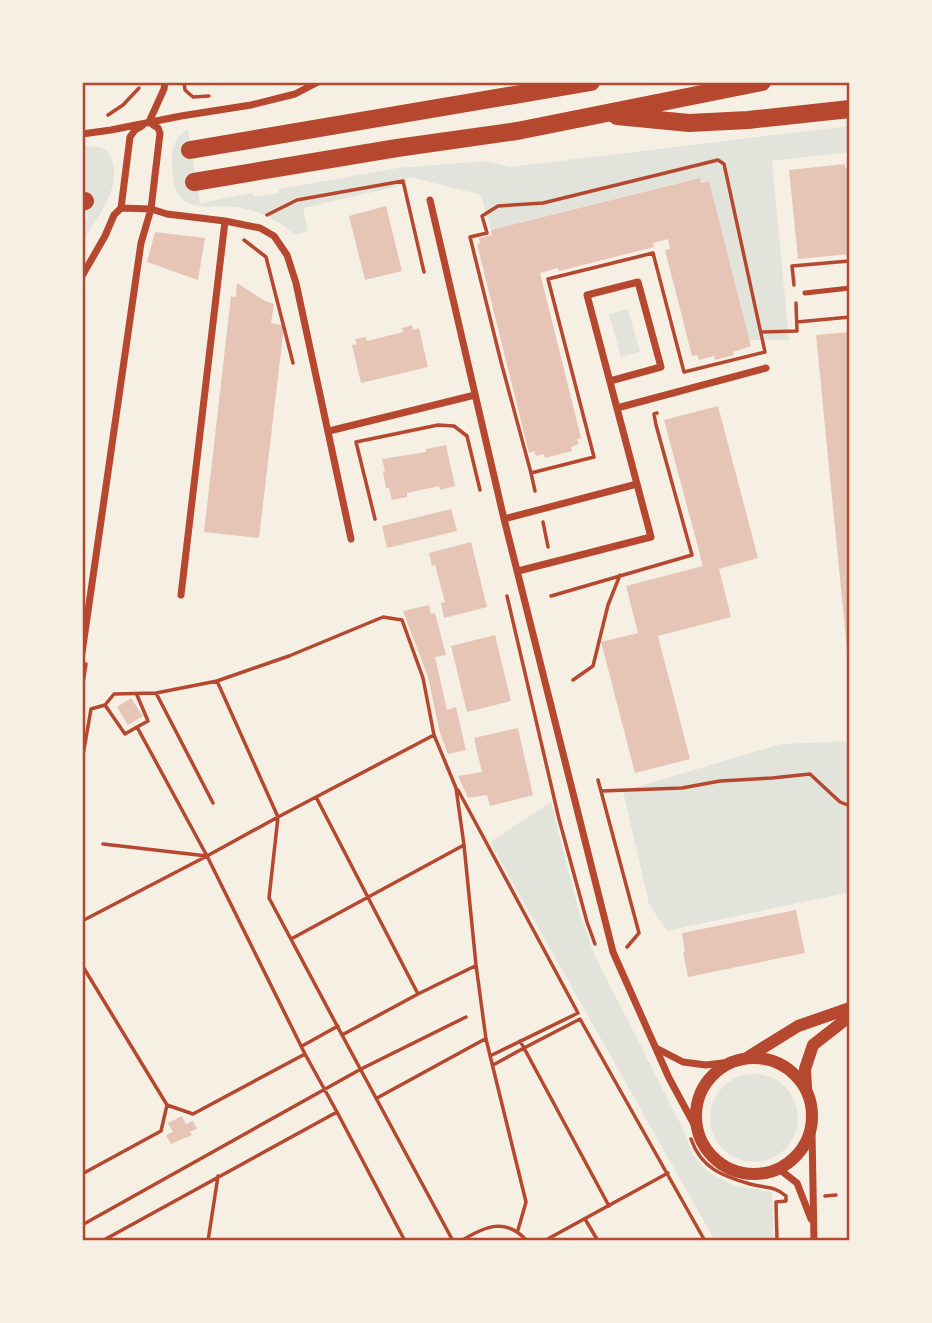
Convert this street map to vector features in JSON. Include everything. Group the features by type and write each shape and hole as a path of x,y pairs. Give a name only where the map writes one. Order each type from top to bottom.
{"highway":[{"path":"190,150 591,82"},
{"path":"194,182 517,131 762,82"},
{"path":"596,114 689,123 748,120 850,109"}],"street":[{"path":"82,276 114,215 121,208 130,137 135,130 149,122 165,82"},
{"path":"82,134 251,106 295,94 318,82"},
{"path":"82,653 141,243 151,209 160,133 158,128 149,122"},
{"path":"430,200 504,519 613,952 692,1130 717,1162 741,1173 768,1173 792,1161 812,1132"},
{"path":"121,208 151,209 167,214 225,221 260,228 274,236 287,255 296,283 351,539"},
{"path":"181,594 225,221"},
{"path":"517,571 651,537 587,295 638,282 661,367 610,381"},
{"path":"617,408 766,368"},
{"path":"328,431 475,396"},
{"path":"504,519 637,484"},
{"path":"655,1048 683,1062 706,1065 731,1062 748,1057 799,1026 850,1007"},
{"path":"814,1241 811,1106 805,1069 813,1045 850,1016"},
{"path":"748,1057 778,1063 790,1070 807,1091"},
{"path":"692,1130 698,1096 706,1082 731,1062"},
{"path":"779,1169 797,1183 814,1226"}],"lane":[{"path":"805,293 850,288"}],"path":[{"path":"184,82 185,90"},
{"path":"99,118 113,113 139,88"},
{"path":"531,473 594,457 548,279 653,253 684,372 765,352 724,164 719,160 543,204 498,206 482,215 487,233 470,237 535,491"},
{"path":"262,217 297,200 403,181 424,272"},
{"path":"223,236 245,240 266,257 293,363"},
{"path":"761,332 797,331 797,322 850,317"},
{"path":"375,519 356,442 438,425 454,426 467,436 483,499"},
{"path":"542,520 548,547"},
{"path":"573,680 593,666 608,605 620,575"},
{"path":"505,588 559,819 595,946"},
{"path":"82,761 91,709 105,705 114,694 156,693 217,681 289,656 383,617 402,620 423,678 434,735 456,788 578,1013 490,1056"},
{"path":"217,681 278,817 269,898 453,1241"},
{"path":"156,693 213,803"},
{"path":"105,705 125,734 148,721 137,694"},
{"path":"137,727 207,856 305,1054 406,1240"},
{"path":"82,921 434,735"},
{"path":"601,792 682,788 720,781 810,774 839,802 850,806"},
{"path":"598,780 639,933 626,948"},
{"path":"456,788 486,1039 526,1202 518,1230"},
{"path":"316,797 418,995"},
{"path":"103,844 207,856"},
{"path":"291,939 464,845"},
{"path":"82,965 167,1105 193,1114 305,1054"},
{"path":"342,1035 476,965"},
{"path":"82,1225 361,1069 466,1017"},
{"path":"493,1065 580,1019 705,1241"},
{"path":"302,1046 338,1026"},
{"path":"377,1098 486,1039"},
{"path":"520,1041 609,1206"},
{"path":"82,1174 161,1131 167,1105"},
{"path":"102,1241 337,1112"},
{"path":"692,1130 699,1157 712,1170 750,1184 779,1189 786,1196 786,1201 776,1202 778,1241 793,1241"},
{"path":"544,1241 668,1173"},
{"path":"208,1241 218,1176"},
{"path":"823,1196 836,1195"},
{"path":"585,1219 598,1241"},
{"path":"461,1241 486,1228 502,1226 518,1230 527,1241"}],"shaded area":[{"path":"850,126 850,152 772,161 789,340 749,340 709,181 701,183 699,178 491,230 481,195 410,177 399,186 303,208 308,231 294,235 274,220 252,210 187,203 177,191 172,172 173,147 180,135 188,129 200,203 252,193 254,197 279,193 279,189 398,168 485,161 510,167"},
{"path":"91,146 109,153 114,182 106,203 82,243 82,224 88,219 82,182 82,147"},
{"path":"628,309 640,352 621,357 609,314"},
{"path":"850,741 850,892 667,931 649,904 623,791 781,744"},
{"path":"551,802 579,912 595,956 681,1125 693,1155 708,1172 736,1186 772,1192 774,1241 715,1241 490,842"},
{"path":"754,1074 771,1077 785,1087 795,1101 798,1118 795,1135 785,1149 771,1159 754,1162 737,1159 723,1149 713,1135 710,1118 713,1101 723,1087 737,1077"}],"building":[{"path":"845,164 845,168 850,168 850,254 798,259 789,170"},
{"path":"700,178 701,183 709,181 751,346 733,352 734,355 715,360 714,356 699,360 697,355 692,356 665,250 670,249 668,239 653,243 654,247 559,271 558,268 540,273 581,438 577,439 579,444 571,447 572,451 545,458 544,454 536,456 534,451 529,453 477,244 480,243 479,238 492,235 491,230"},
{"path":"386,206 402,271 365,280 349,216"},
{"path":"155,232 205,238 198,280 147,262"},
{"path":"237,283 274,304 271,323 284,326 259,538 204,532 231,296 236,297"},
{"path":"412,325 413,330 419,328 428,367 361,383 352,345 357,344 355,339 366,337 367,341 403,332 402,328"},
{"path":"850,332 850,660 848,660 816,335"},
{"path":"718,406 758,558 719,569 731,617 658,636 690,759 635,773 601,642 638,633 626,586 703,566 664,420"},
{"path":"446,445 455,486 440,490 439,486 407,493 407,497 392,500 389,488 386,488 382,459 426,452 426,449"},
{"path":"451,509 457,531 387,548 382,526"},
{"path":"471,542 487,607 444,618 441,603 445,602 429,553"},
{"path":"429,605 431,614 435,613 446,655 435,657 447,710 456,707 466,750 448,754 440,733 428,677 403,611"},
{"path":"495,635 511,701 467,712 451,646"},
{"path":"131,698 143,716 128,725 117,707"},
{"path":"518,728 533,795 490,806 487,795 468,798 458,776 482,772 474,738"},
{"path":"796,910 805,953 688,977 682,933"},
{"path":"182,1116 186,1124 193,1121 197,1129 190,1132 192,1135 171,1144 166,1135 173,1132 168,1123"}]}
